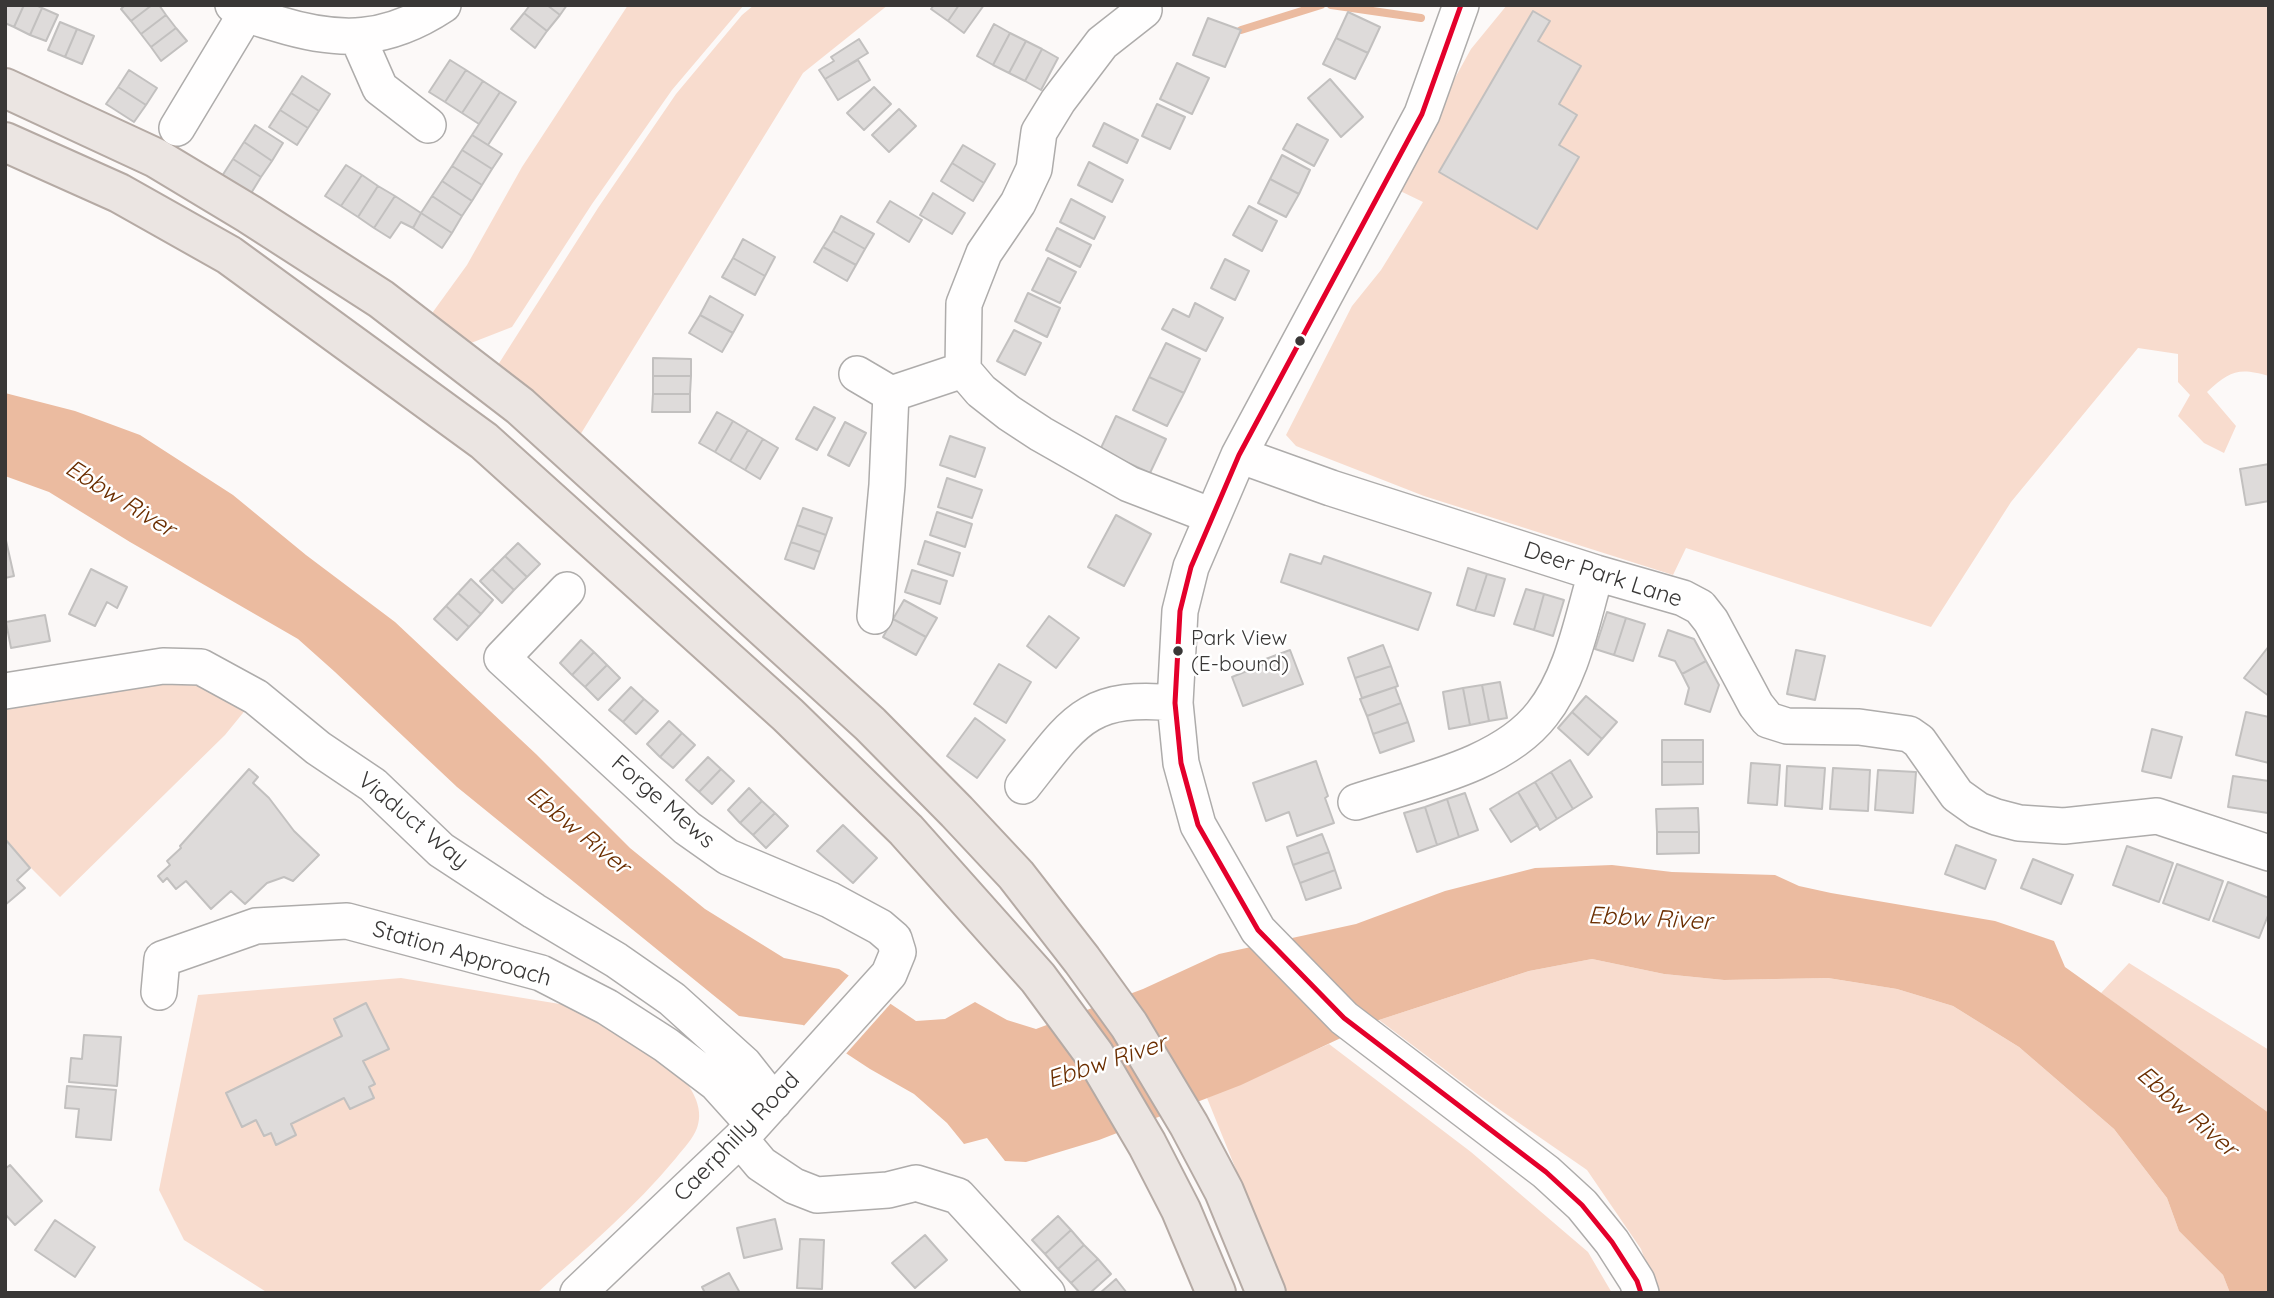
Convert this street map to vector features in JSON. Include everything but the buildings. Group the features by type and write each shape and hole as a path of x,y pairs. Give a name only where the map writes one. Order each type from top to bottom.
{"main road":[{"path":"5,88 156,158 381,299 520,406 870,724 1016,875 1129,1025 1189,1125 1224,1191 1266,1293"},
{"path":"5,142 119,193 229,256 484,441 667,604 807,734 906,830 1038,978 1094,1054 1147,1144 1181,1210 1216,1293"}],"street":[{"path":"177,128 239,10 313,35 358,38 418,22 443,5"},
{"path":"1461,5 1422,114 1239,455 1191,567 1180,611 1175,704 1181,763 1198,825 1258,930 1344,1018 1546,1172 1581,1205 1612,1242 1637,1281 1641,1293"},
{"path":"1144,10 1102,43 1058,101 1039,132 1034,169 1018,203 984,253 964,304 963,370 981,391 1041,434 1129,484 1212,516"},
{"path":"358,38 380,88 428,125"},
{"path":"857,374 891,394 963,370"},
{"path":"875,616 887,485 891,394"},
{"name":"Deer Park Lane","path":"1239,455 1596,573 1683,598 1700,607 1712,621 1756,705 1768,720 1787,726 1867,727 1897,731 1914,737 1956,795 1996,817 2020,823 2064,826 2157,816 2171,818 2269,853"},
{"path":"1356,802 1495,754 1522,734 1543,713 1568,664 1596,573"},
{"name":"Forge Mews","path":"567,590 502,658 697,835 728,857 831,900 880,927 894,939 898,952 889,974"},
{"name":"Viaduct Way","path":"5,691 163,666 201,667 256,697 318,748 373,785 441,850 534,911 616,960 671,999 744,1064 764,1112"},
{"path":"1023,786 1065,733 1099,708 1149,701 1175,704"},
{"name":"Station Approach","path":"159,992 162,958 256,926 347,921 541,972 607,1007 666,1045 716,1083 764,1112"},
{"name":"Caerphilly Road","path":"588,1289 764,1112 889,974"},
{"path":"764,1112 761,1164 794,1186 817,1195 888,1191 916,1183 958,1196 1047,1293"}],"shaded area":[{"path":"628,5 744,5 672,90 592,204 512,327 471,343 430,316 467,265 522,167"},
{"path":"754,5 888,5 803,73 577,440 496,368 598,208 676,94 742,15"},
{"path":"1507,5 2269,5 2269,376 2249,372 2235,373 2222,379 2207,392 2236,426 2224,453 2204,443 2178,416 2190,395 2178,382 2178,354 2138,348 2011,502 1931,627 1686,548 1673,575 1424,496 1296,446 1286,435 1352,306 1381,270 1423,202 1394,188 1471,49"},
{"path":"164,666 256,697 225,735 60,897 5,842 5,691"},
{"path":"1592,959 1664,974 1724,980 1828,978 1897,989 1953,1006 2019,1047 2114,1129 2167,1198 2179,1231 2223,1275 2230,1293 1657,1293 1641,1249 1587,1170 1480,1096 1379,1020 1529,971"},
{"path":"2129,963 2269,1050 2269,1113 2101,993"},
{"path":"401,978 572,1006 677,1071 695,1097 699,1120 685,1147 627,1211 537,1293 268,1293 184,1240 159,1190 198,995"},
{"path":"1329,1044 1471,1152 1588,1252 1612,1293 1286,1293 1207,1098"}],"water":[{"name":"Ebbw River","path":"5,393 75,411 140,435 233,495 306,555 395,622 536,754 630,848 705,909 784,958 839,969 916,1021 945,1019 975,1002 1007,1020 1036,1029 1143,989 1219,954 1356,924 1445,891 1535,868 1612,865 1672,872 1775,875 1799,886 1831,893 1995,921 2054,941 2065,967 2269,1113 2269,1293 2230,1293 2223,1275 2179,1231 2167,1198 2114,1129 2019,1047 1953,1006 1897,989 1828,978 1724,980 1664,974 1592,959 1529,971 1379,1020 1241,1085 1099,1140 1026,1162 1005,1161 987,1138 964,1144 947,1123 914,1094 803,1025 739,1016 457,787 298,639 49,492 5,476"}],"pier":[{"path":"851,973 893,1001 844,1056 801,1029"}],"waterway":[{"path":"1241,30 1321,5"},
{"path":"1331,5 1421,18"}],"transit line":[{"path":"1461,5 1422,114 1239,455 1191,567 1180,611 1175,703 1181,763 1198,825 1258,930 1344,1018 1546,1172 1582,1205 1612,1242 1637,1281 1641,1293"}],"place":[{"name":"Park View (E-bound)","path":"1178,651"}]}
